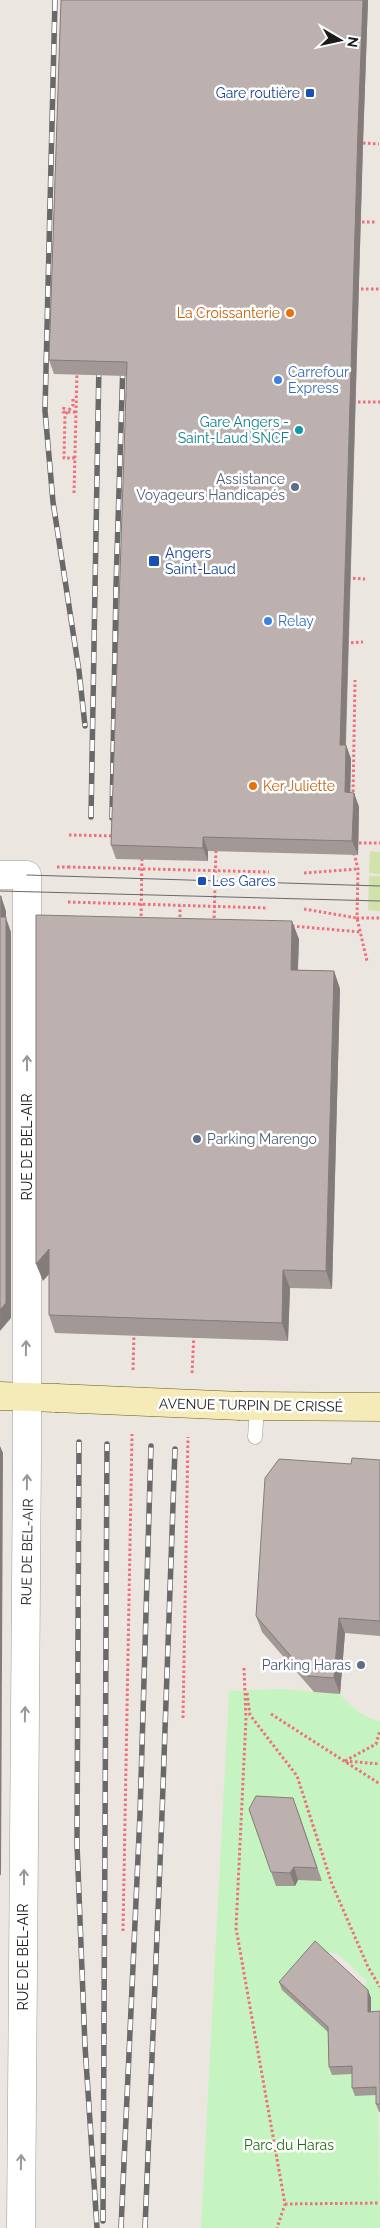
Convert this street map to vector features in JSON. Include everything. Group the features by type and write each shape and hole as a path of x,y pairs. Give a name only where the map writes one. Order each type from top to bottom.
{"street":[{"name":"RUE DE BEL-AIR","path":"0,875 27,876 27,1397 12,1907 10,2201 21,2228"},
{"name":"AVENUE TURPIN DE CRISSÉ","path":"0,1396 56,1398 127,1414 249,1407 380,1407"}],"lane":[{"path":"249,1407 255,1437"}],"path":[{"path":"363,143 379,144"},
{"path":"353,222 375,222"},
{"path":"350,288 380,289"},
{"path":"74,492 77,364"},
{"path":"73,399 73,405 65,415 64,458 75,458"},
{"path":"347,402 380,402"},
{"path":"64,407 63,412 76,412"},
{"path":"342,578 364,579"},
{"path":"340,643 363,642"},
{"path":"352,806 355,680"},
{"path":"352,834 352,843 358,869 356,918 368,961"},
{"path":"69,835 117,836"},
{"path":"214,926 217,841"},
{"path":"352,843 380,843"},
{"path":"141,924 142,848"},
{"path":"68,867 270,872"},
{"path":"304,873 358,869"},
{"path":"68,902 268,908"},
{"path":"180,906 180,930"},
{"path":"304,909 356,918 380,918"},
{"path":"292,926 360,932"},
{"path":"133,1377 134,1327"},
{"path":"191,1382 194,1333"},
{"path":"123,1931 127,1414"},
{"path":"183,1718 189,1432"},
{"path":"277,2228 285,2204 236,1928 246,1718 244,1668 250,1715 296,1776 332,1884 368,1967 380,1987"},
{"path":"271,1714 380,1784"},
{"path":"345,1761 376,1744 380,1730"},
{"path":"345,1761 380,1764"},
{"path":"285,2204 380,2203"}],"green space":[{"path":"370,851 380,852 380,874 369,873"},
{"path":"369,876 380,876 380,911 368,910"},
{"name":"Parc du Haras","path":"281,1689 340,1694 357,1711 380,1721 380,2019 371,2020 361,1990 367,1981 338,1954 317,1950 331,2035 354,2074 378,2095 380,2228 201,2228 229,1691"}],"building":[{"path":"61,0 363,0 340,745 346,745 345,792 354,793 352,841 203,837 203,848 111,845 127,362 49,360"},
{"path":"0,896 1,917 6,917 6,1303 0,1310"},
{"name":"Parking Marengo","path":"36,915 292,921 291,970 334,971 326,1271 283,1270 282,1323 49,1315 49,1249 36,1264"},
{"path":"352,1458 380,1460 380,1621 339,1618 334,1678 308,1676 256,1616 265,1478 279,1459 351,1464"},
{"path":"256,1796 293,1798 317,1868 294,1867 290,1873 271,1872 249,1809"},
{"path":"315,1941 368,1990 368,2012 380,2011 380,2104 376,2104 376,2087 352,2088 352,2066 329,2067 328,2027 279,1982"}],"tram line":[{"path":"27,875 380,886"},
{"path":"0,891 380,901"}],"railway":[{"path":"55,0 45,411 53,502 79,671 85,726"},
{"path":"91,817 99,362"},
{"path":"112,818 116,587 123,363"},
{"path":"79,1442 77,1844 85,2046 97,2228"},
{"path":"103,2221 107,1444"},
{"path":"121,2228 140,1814 151,1446"},
{"path":"145,2228 175,1449"}],"place":[{"name":"Gare routière","path":"310,93"},
{"name":"La Croissanterie","path":"290,313"},
{"name":"Carrefour Express","path":"278,380"},
{"name":"Gare Angers - Saint-Laud SNCF","path":"299,430"},
{"name":"Assistance Voyageurs Handicapés","path":"295,487"},
{"name":"Angers Saint-Laud","path":"154,561"},
{"name":"Relay","path":"268,621"},
{"name":"Ker Juliette","path":"253,786"},
{"name":"Les Gares","path":"202,881"},
{"name":"Parking Marengo","path":"197,1139"},
{"name":"Parking Haras","path":"361,1665"}]}
